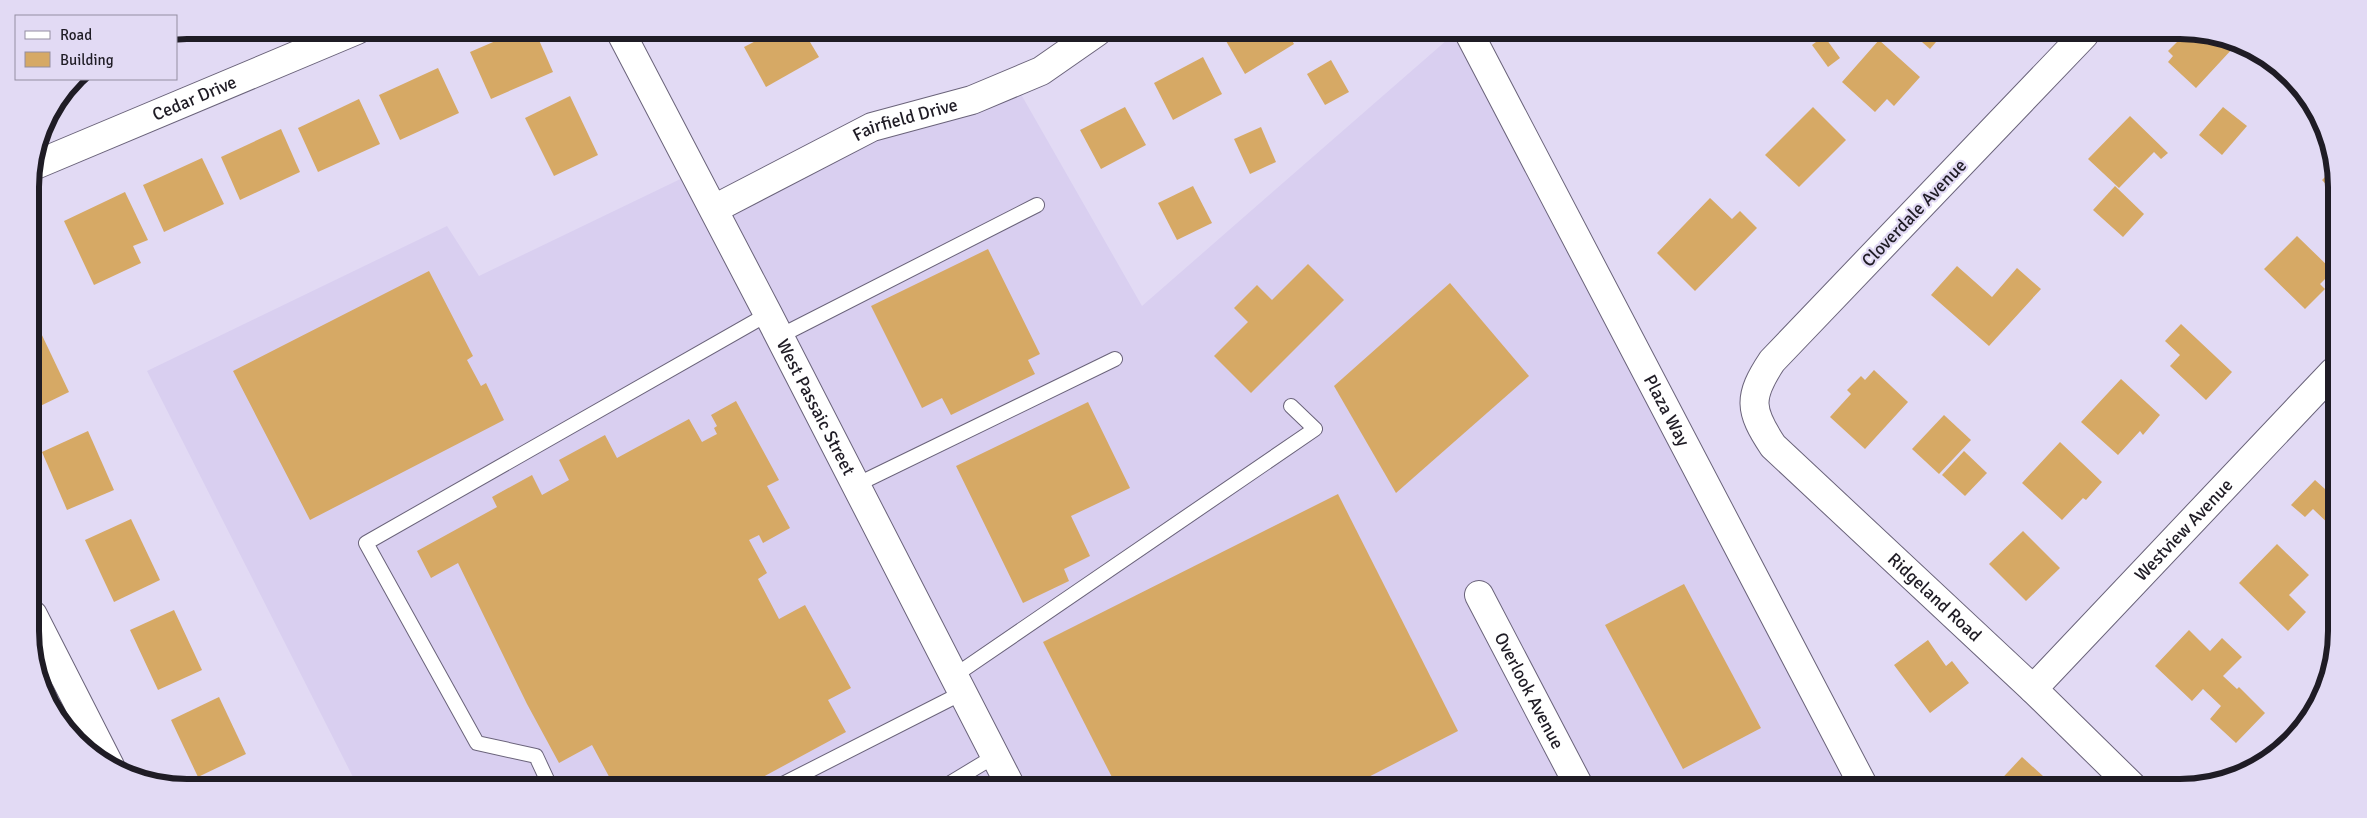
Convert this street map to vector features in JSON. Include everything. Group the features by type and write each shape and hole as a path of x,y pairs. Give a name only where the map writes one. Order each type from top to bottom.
{"street":[{"name":"Cedar Drive","path":"41,163 336,39"},
{"name":"West Passaic Street","path":"624,39 774,325 1007,779"},
{"name":"Fairfield Drive","path":"714,209 872,127 972,100 1041,71 1087,39"},
{"name":"Plaza Way","path":"1472,39 1860,779"},
{"name":"Cloverdale Avenue","path":"1754,397 1760,379 1772,361 2080,39"},
{"name":"Westview Avenue","path":"2033,689 2328,377"},
{"name":"Ridgeland Road","path":"1754,397 1758,423 1774,446 2033,689 2125,779"},
{"name":"Overlook Avenue","path":"1479,595 1571,779"},
{"path":"39,627 103,753"}],"lane":[{"path":"547,779 536,756 476,743 366,543 581,420 774,325 1037,205"},
{"path":"856,486 1115,359"},
{"path":"792,779 958,684 1315,430 1291,406"},
{"path":"957,779 995,756"}],"shaded area":[{"path":"1448,39 1472,39 1860,779 354,779 147,371 447,226 479,276 695,172 714,208 1014,82 1142,306"}],"building":[{"path":"500,39 539,39 553,72 491,99 470,52"},
{"path":"759,39 808,39 819,57 766,87 744,47"},
{"path":"1225,39 1291,39 1294,44 1245,74"},
{"path":"1820,39 1826,39 1840,58 1828,67 1812,45"},
{"path":"1919,39 1939,39 1930,49"},
{"path":"2180,39 2199,40 2232,49 2196,88 2168,62 2173,56 2168,51"},
{"path":"1879,40 1920,77 1894,106 1887,99 1875,112 1842,82"},
{"path":"1203,57 1222,94 1173,120 1154,83"},
{"path":"1331,60 1349,92 1325,105 1307,74"},
{"path":"438,68 459,113 400,140 379,95"},
{"path":"570,96 598,155 554,176 525,118"},
{"path":"359,99 380,144 318,172 298,128"},
{"path":"1125,107 1146,145 1101,169 1080,130"},
{"path":"1813,107 1846,140 1799,187 1765,155"},
{"path":"2223,107 2247,126 2222,155 2199,135"},
{"path":"2130,116 2168,153 2161,159 2154,152 2119,188 2088,159"},
{"path":"1261,127 1276,162 1250,174 1234,139"},
{"path":"281,129 300,172 240,200 221,157"},
{"path":"202,158 224,204 164,232 143,185"},
{"path":"2327,175 2328,186 2322,180"},
{"path":"1193,186 1212,223 1177,240 1158,203"},
{"path":"2115,186 2144,214 2123,237 2093,210"},
{"path":"125,192 148,240 133,246 141,263 94,285 64,221"},
{"path":"1710,198 1732,219 1740,211 1757,228 1695,291 1657,253"},
{"path":"2297,236 2328,266 2328,276 2320,284 2325,289 2305,309 2264,269"},
{"path":"988,249 1040,354 1028,360 1035,374 951,415 942,398 922,408 871,306"},
{"path":"1308,264 1344,300 1251,393 1214,356 1248,322 1234,308 1257,285 1272,300"},
{"path":"1957,266 1992,297 2017,268 2041,289 1989,346 1931,295"},
{"path":"429,271 473,356 467,360 481,386 486,383 504,420 310,520 233,371"},
{"path":"1450,283 1529,376 1396,493 1334,386"},
{"path":"2181,324 2232,372 2206,400 2170,366 2180,355 2165,341"},
{"path":"39,331 69,392 39,407"},
{"path":"1874,370 1908,402 1865,449 1830,417 1851,394 1847,390 1861,376 1865,380"},
{"path":"2121,379 2160,415 2143,435 2140,431 2118,455 2081,422"},
{"path":"736,401 779,480 767,486 790,528 763,543 759,535 749,540 767,573 758,579 779,619 805,605 851,688 828,700 846,732 759,779 610,779 592,745 559,763 527,704 458,563 431,578 417,551 497,507 492,497 532,475 542,495 569,480 559,460 605,435 617,458 689,419 702,442 717,434 714,428 717,426 711,415"},
{"path":"1088,402 1130,488 1071,516 1090,556 1064,569 1069,581 1023,603 956,466"},
{"path":"1944,415 1971,440 1939,474 1912,449"},
{"path":"88,431 114,490 67,510 42,452"},
{"path":"2060,442 2102,482 2086,500 2083,498 2062,520 2022,483"},
{"path":"1964,451 1987,473 1965,496 1942,475"},
{"path":"2315,480 2325,489 2328,486 2328,523 2313,509 2305,517 2291,505"},
{"path":"1338,494 1458,731 1365,779 1113,779 1043,642"},
{"path":"131,519 160,580 114,602 85,540"},
{"path":"2023,531 2060,568 2026,601 1989,564"},
{"path":"2277,544 2309,575 2289,595 2306,612 2288,631 2239,583"},
{"path":"1684,584 1761,728 1683,769 1605,625"},
{"path":"174,610 202,670 158,690 130,630"},
{"path":"2189,630 2210,651 2222,638 2242,657 2223,676 2237,689 2239,687 2265,713 2236,743 2210,719 2221,706 2203,689 2192,701 2155,666"},
{"path":"1928,640 1946,666 1952,661 1969,683 1930,713 1894,665"},
{"path":"219,697 246,754 198,777 171,720"},
{"path":"2022,757 2046,779 2001,779"}]}
